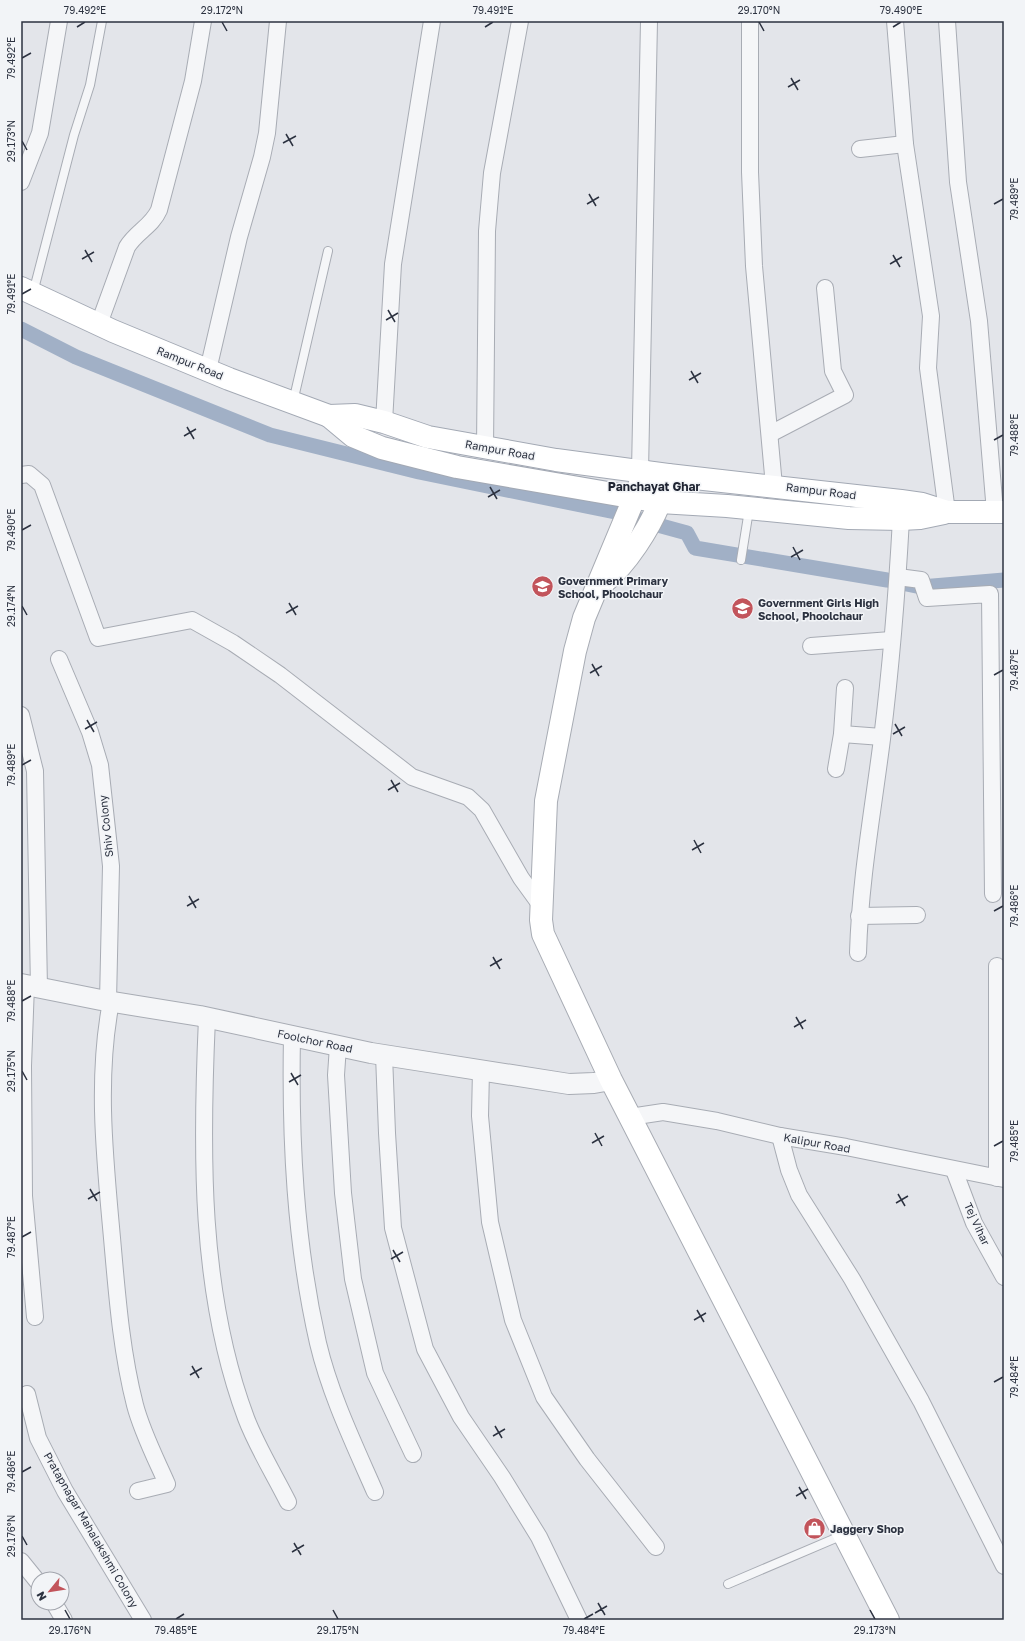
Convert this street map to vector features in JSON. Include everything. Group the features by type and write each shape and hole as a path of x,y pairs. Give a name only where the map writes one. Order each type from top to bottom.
{"main road":[{"name":"Rampur Road","path":"27,291 99,324 208,370 328,416 355,415 384,422 428,437 485,449 556,460 642,472 915,503 947,512 1000,512"},
{"path":"328,416 353,436 382,448 458,467 634,498 660,502 749,508 849,518 920,518 947,512"},
{"path":"642,472 634,498 584,618 575,651 546,801 541,920 543,934 611,1080 888,1620"},
{"path":"597,588 615,574 644,532 660,502 668,475"}],"street":[{"path":"21,182 40,133 59,21"},
{"path":"99,324 126,247 131,240 155,219 159,210 193,81 203,21"},
{"path":"208,370 239,237 262,157 267,133 278,21"},
{"path":"384,422 393,264 432,21"},
{"path":"485,449 487,231 492,173 520,21"},
{"path":"642,472 649,21"},
{"path":"750,21 750,172 754,266 774,486"},
{"path":"895,21 905,144 931,316 928,368 947,512"},
{"path":"947,21 958,182 979,321 1000,512"},
{"path":"860,149 905,144"},
{"path":"770,434 845,395 833,371 825,288"},
{"path":"21,475 29,474 42,485 98,638 192,620 233,643 280,675 412,777 468,797 482,810 521,878 542,907"},
{"path":"858,953 859,916 882,737 897,582 901,519"},
{"path":"897,582 921,580 927,598 990,594 993,894"},
{"path":"811,646 891,640"},
{"name":"Shiv Colony","path":"59,659 90,732 100,765 111,866 110,1001 103,1075 106,1175 121,1338 136,1407 167,1484 138,1491"},
{"path":"836,769 842,734 845,688"},
{"path":"21,715 36,770 29,986 23,1066 24,1196 35,1318"},
{"path":"842,734 882,737"},
{"path":"859,916 917,915"},
{"path":"997,966 1000,1179"},
{"name":"Foolchor Road","path":"29,986 207,1018 384,1055 569,1084 594,1083 611,1080"},
{"path":"207,1018 203,1113 204,1178 212,1272 228,1360 246,1419 288,1502"},
{"path":"292,1036 291,1095 293,1163 302,1258 318,1344 342,1416 375,1492"},
{"path":"338,1046 336,1075 343,1193 353,1279 375,1373 413,1454"},
{"path":"384,1055 393,1228 425,1349 461,1417 502,1477 539,1537 580,1620"},
{"path":"481,1070 480,1116 490,1222 513,1320 544,1397 586,1459 656,1547"},
{"name":"Kalipur Road","path":"630,1117 663,1112 717,1121 780,1136 846,1147 1000,1179"},
{"path":"780,1136 789,1170 799,1195 852,1279 921,1401 1004,1566"},
{"name":"Tej Vihar","path":"954,1170 974,1222 1004,1277"},
{"name":"Pratapnagar Mahalakshmi Colony","path":"27,1394 38,1438 65,1491 143,1620"},
{"path":"21,1561 30,1572"},
{"path":"59,1611 64,1620"}],"lane":[{"path":"27,291 90,84 102,21"},
{"path":"293,403 328,251"},
{"path":"741,560 749,508"},
{"path":"728,1584 844,1534"}],"waterway":[{"path":"21,329 76,357 270,435 419,472 635,516"},
{"path":"654,524 687,533 695,548 921,587 1004,580"}],"place":[{"name":"Government Primary School, Phoolchaur","path":"542,587"},
{"name":"Government Girls High School, Phoolchaur","path":"742,609"},
{"name":"Jaggery Shop","path":"814,1529"}],"district":[{"name":"Panchayat Ghar","path":"654,487"}]}
